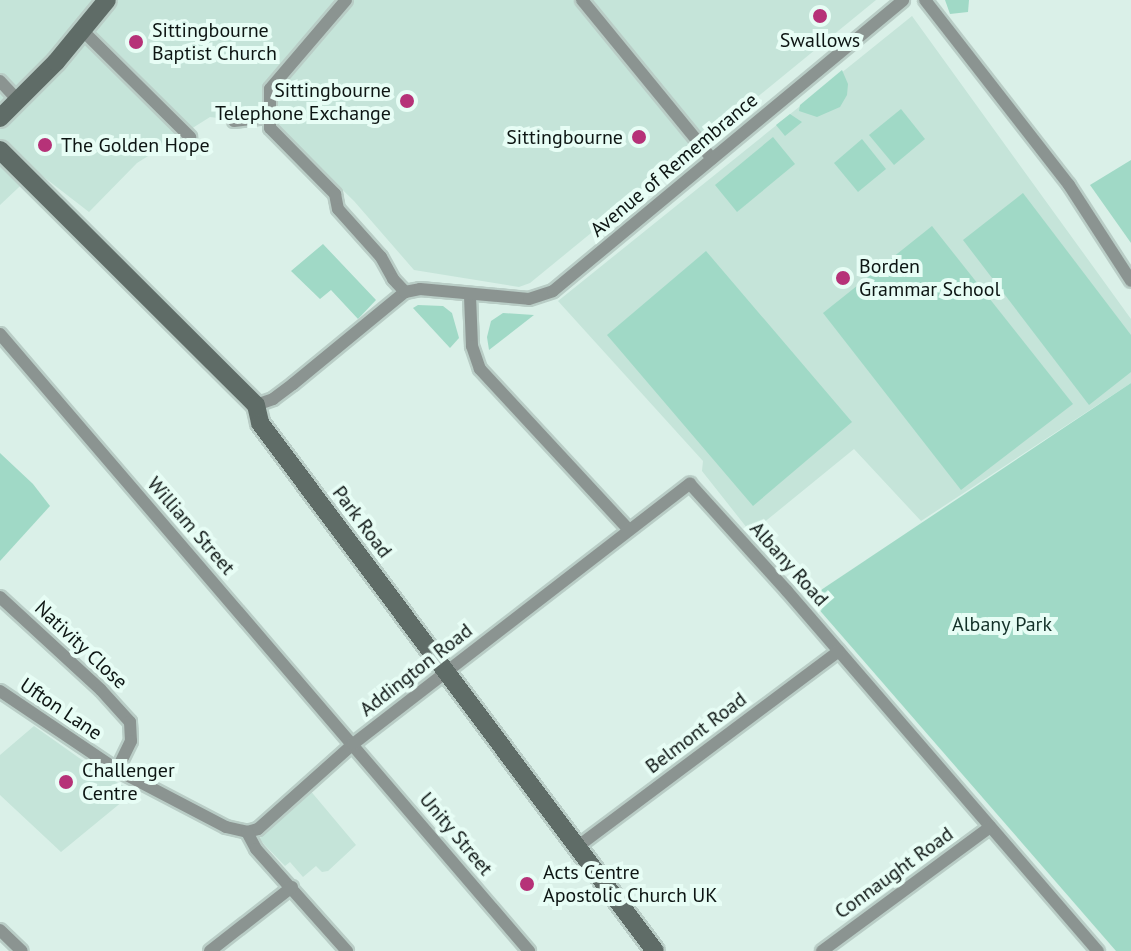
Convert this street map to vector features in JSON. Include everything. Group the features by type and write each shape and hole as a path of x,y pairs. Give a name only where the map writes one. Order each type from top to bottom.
{"street":[{"path":"0,118 83,31 107,0"},
{"path":"256,405 273,399 293,384 405,292 393,279 381,257 338,209 335,194 270,128 270,89 346,0"},
{"path":"582,0 712,159"},
{"name":"Avenue of Remembrance","path":"405,292 420,289 447,294 529,299 553,291 903,0"},
{"path":"925,0 1069,185 1131,281"},
{"path":"83,31 190,137"},
{"path":"0,81 17,99"},
{"path":"234,121 269,117"},
{"name":"Park Road","path":"0,150 256,405 260,423 655,951"},
{"path":"470,296 472,346 480,369 628,529"},
{"name":"William Street","path":"0,334 353,744"},
{"name":"Albany Road","path":"628,529 690,484 1098,951"},
{"name":"Addington Road","path":"247,832 271,820 353,744 628,529"},
{"name":"Nativity Close","path":"0,597 101,690 130,722 131,741 117,770"},
{"name":"Belmont Road","path":"577,847 839,651"},
{"name":"Ufton Lane","path":"0,691 117,770 226,827 247,832"},
{"name":"Unity Street","path":"353,744 529,951"},
{"name":"Connaught Road","path":"822,951 990,827"},
{"path":"247,832 256,849 347,951"},
{"path":"210,951 292,887"},
{"path":"0,930 22,951"}],"shaded area":[{"path":"0,0 876,0 530,283 519,287 414,270 354,201 276,125 210,117 137,163 89,212 36,171 0,205"},
{"name":"Borden Grammar School","path":"912,16 1131,319 1131,383 921,521 854,449 751,533 702,471 703,461 558,301"},
{"path":"34,726 99,772 134,792 61,852 0,795 0,755"},
{"path":"309,789 356,845 328,871 322,872 316,866 303,877 290,862 285,866 259,839"}],"green space":[{"path":"945,0 969,0 968,12 950,14"},
{"path":"842,70 848,84 847,95 840,107 817,117 799,111 800,105"},
{"path":"901,109 925,139 894,165 869,135"},
{"path":"790,114 802,122 785,136 776,125"},
{"path":"773,137 795,164 737,212 715,185"},
{"path":"862,139 886,169 858,192 834,163"},
{"path":"1131,160 1131,243 1090,185"},
{"path":"1023,193 1131,335 1131,372 1089,405 963,240"},
{"path":"932,226 1073,404 961,490 823,313"},
{"path":"323,244 376,300 358,319 331,290 320,299 291,271"},
{"path":"706,251 852,422 753,506 607,335"},
{"path":"418,305 443,306 452,313 459,338 450,348 413,308"},
{"path":"503,313 534,315 489,350 487,337 491,321"},
{"name":"Albany Park","path":"1131,383 1131,951 1116,951 809,598"},
{"path":"0,453 33,484 50,506 0,561"}],"place":[{"name":"Swallows","path":"820,16"},
{"name":"Sittingbourne Baptist Church","path":"136,42"},
{"name":"Sittingbourne Telephone Exchange","path":"407,101"},
{"name":"Sittingbourne","path":"639,137"},
{"name":"The Golden Hope","path":"45,145"},
{"name":"Borden Grammar School","path":"843,278"},
{"name":"Challenger Centre","path":"66,782"},
{"name":"Acts Centre Apostolic Church UK","path":"527,884"}]}
